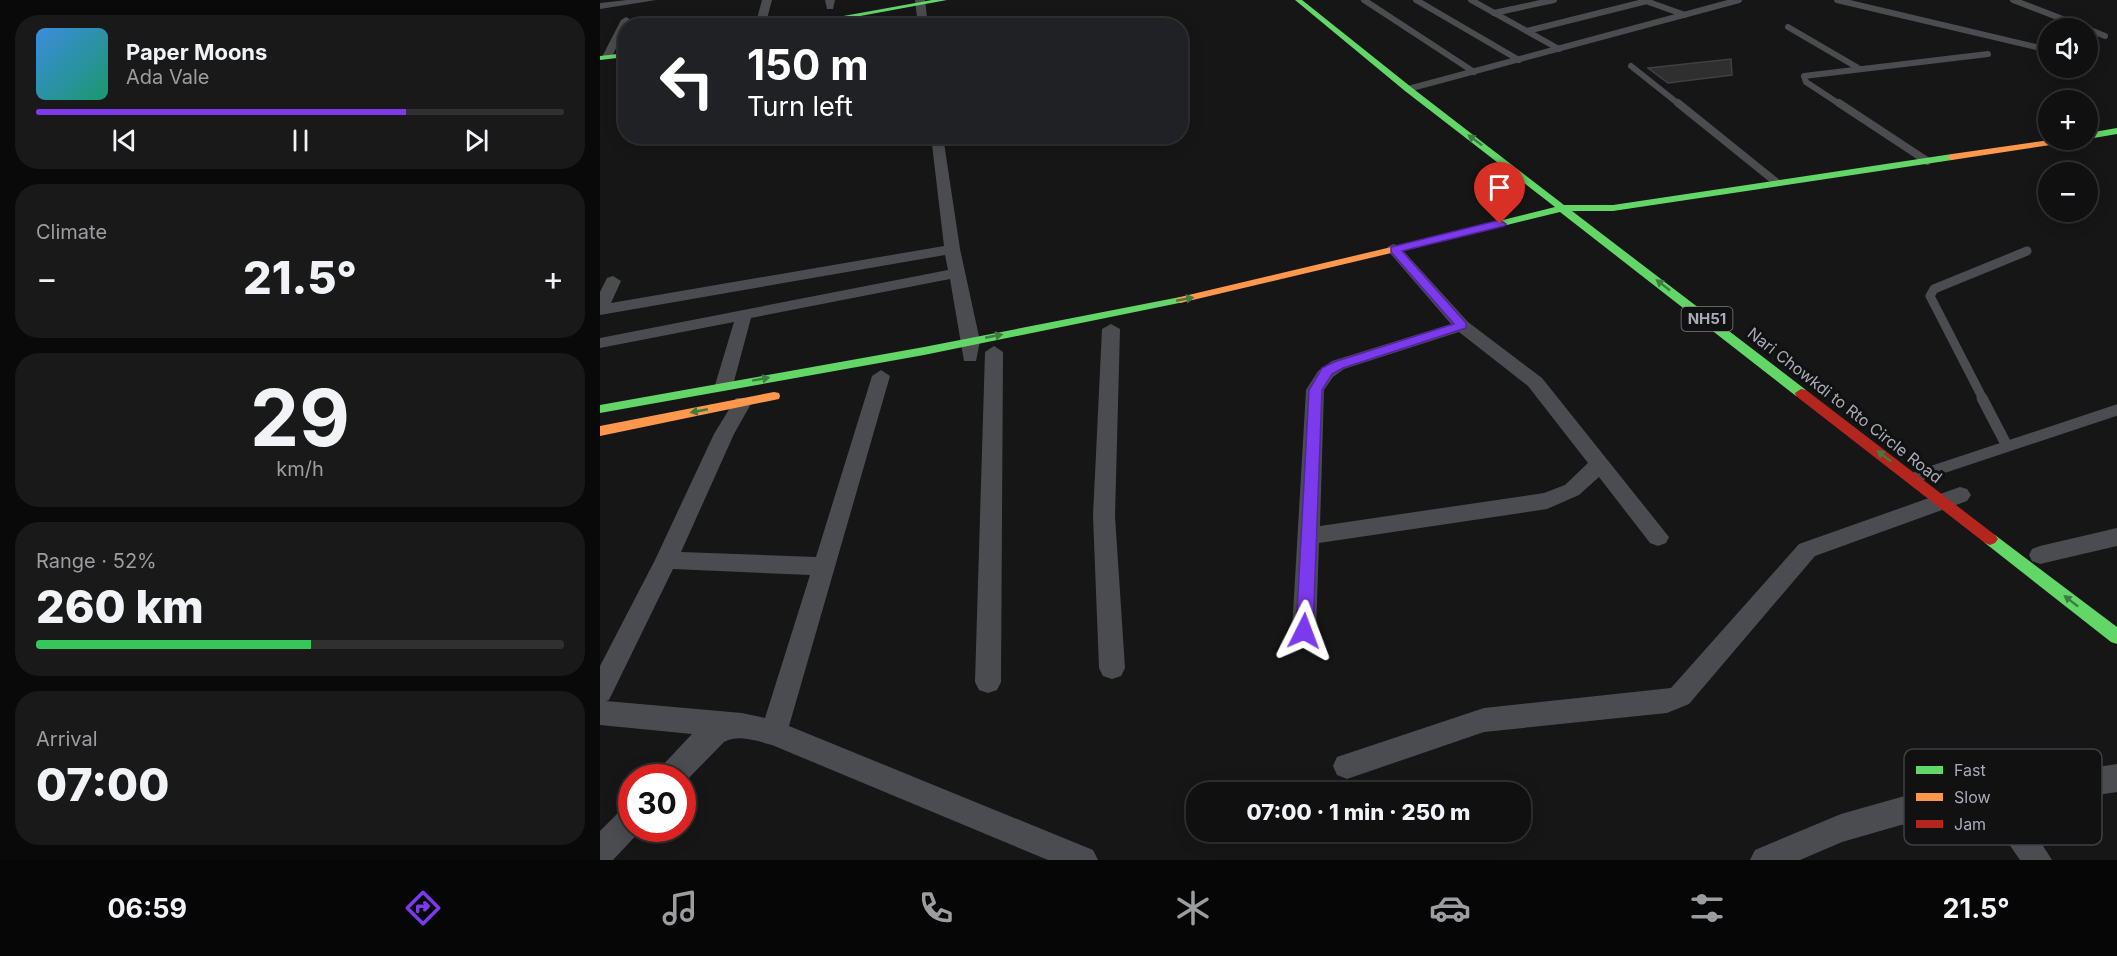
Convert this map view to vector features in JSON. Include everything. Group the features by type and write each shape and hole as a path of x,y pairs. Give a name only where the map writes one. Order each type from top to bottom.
{"main road":[{"path":"834,18 920,2 944,0"},
{"name":"Nari Chowkdi to Rto Circle Road","path":"1298,0 1408,89 1912,478 1957,499 2117,637"},
{"path":"1312,0 1546,177"},
{"path":"2098,134 2117,131"},
{"path":"600,409 1407,257 1564,208 1583,206 1613,208 2038,144"},
{"path":"1564,192 1602,220"},
{"path":"1557,226 1580,220 1602,220 1613,208"},
{"path":"1385,268 1407,257"},
{"path":"965,358 999,351"},
{"path":"600,431 789,393"},
{"name":"NH51","path":"1925,468 1957,499"}],"street":[{"path":"600,6 651,0"},
{"path":"762,18 767,0"},
{"path":"920,2 922,18"},
{"path":"604,57 618,33"},
{"path":"938,144 952,249 970,340 965,358"},
{"path":"600,310 952,249"},
{"path":"1407,257 1462,326 1527,373 1658,537"},
{"path":"600,344 956,273"},
{"path":"600,310 613,281"},
{"path":"724,385 744,315"},
{"path":"1304,631 1315,390 1320,380 1327,371 1338,365 1462,326"},
{"path":"1112,329 1104,516 1112,669"},
{"path":"988,682 999,351"},
{"path":"774,734 880,376"},
{"path":"600,692 666,560 724,434 743,402"},
{"path":"1308,536 1547,501 1572,490 1600,464"},
{"path":"1347,766 1484,720 1667,701 1680,696 1807,550 1957,499"},
{"path":"2043,557 2117,537"},
{"path":"666,560 823,566"},
{"path":"600,713 732,726 774,734 1083,860"},
{"path":"683,764 708,738 732,726"},
{"path":"2102,780 2117,778"},
{"path":"1777,858 1868,819 1904,811"},
{"path":"600,852 618,833"},
{"path":"2027,845 2037,860"}],"lane":[{"path":"1368,0 1474,72"},
{"path":"1416,0 1519,60"},
{"path":"1471,0 1559,49"},
{"path":"1494,13 1554,0"},
{"path":"1408,89 1739,0"},
{"path":"1837,0 2038,47"},
{"path":"2013,0 2059,18"},
{"path":"1527,31 1645,1 1686,15"},
{"path":"1788,27 1860,69"},
{"path":"2098,33 2105,36"},
{"path":"1927,161 1803,79 1810,75 1988,54"},
{"path":"1631,66 1776,182"},
{"path":"2007,446 1930,296 1934,289 2027,251"},
{"path":"1912,478 1925,468 2007,446 2117,410"}],"building":[{"path":"1731,59 1732,75 1668,83 1648,68"}],"traffic: fast":[{"path":"838,18 944,0"},
{"path":"1298,0 1408,89 1801,393"},
{"path":"600,58 618,56"},
{"path":"2098,134 2117,131"},
{"path":"1438,239 1564,208 1613,208 1952,157"},
{"path":"600,409 924,351 1180,300"},
{"path":"1990,539 2117,637"}],"traffic: slow":[{"path":"1952,157 2038,144"},
{"path":"1180,300 1438,239"},
{"path":"600,431 774,396"}],"traffic: jam":[{"path":"1801,393 1990,539"}],"route":[{"path":"1304,631 1315,390 1327,371 1338,365 1462,326 1394,249 1500,224"}]}
